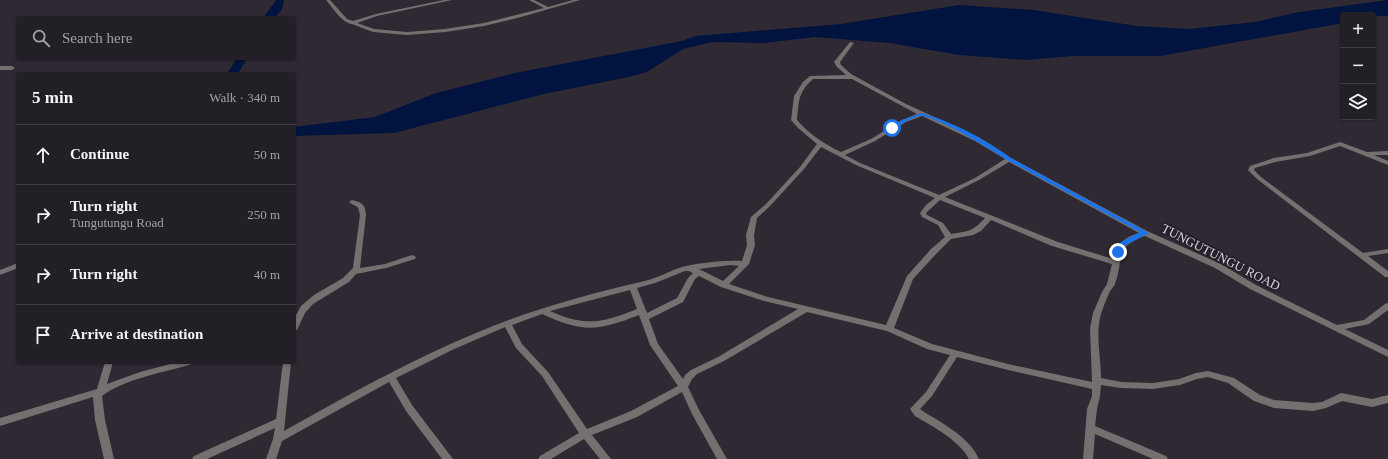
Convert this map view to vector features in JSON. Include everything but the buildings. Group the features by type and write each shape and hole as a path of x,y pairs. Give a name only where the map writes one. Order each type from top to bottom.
{"street":[{"path":"328,0 336,12 351,23 364,28 391,32 451,30 488,25 578,0"},
{"path":"351,23 381,14 450,0"},
{"path":"531,0 547,8"},
{"name":"TUNGUTUNGU ROAD","path":"852,43 838,62 843,71 853,77 922,114 963,131 994,148 1009,159 1145,233 1218,266 1260,290 1388,354"},
{"path":"0,68 12,68"},
{"path":"853,77 812,77 805,83 797,96 794,117 796,123 820,144 840,155 1054,244 1116,262"},
{"path":"840,155 873,140 904,121 922,114"},
{"path":"724,285 745,264 751,245 750,235 754,217 768,206 802,168 820,144"},
{"path":"1388,163 1340,144 1308,155 1264,162 1252,167 1251,170 1263,181 1388,276"},
{"path":"1366,154 1388,153"},
{"path":"949,237 941,224 923,213 931,203 940,197 978,178 1009,159"},
{"path":"352,202 359,204 362,208 363,215 359,258 355,272"},
{"path":"889,329 910,278 939,245 949,237 975,231 990,217"},
{"path":"1088,459 1090,428 1096,384 1094,328 1097,313 1113,279 1118,252 1124,243 1133,237 1145,233"},
{"path":"1362,255 1388,251"},
{"path":"296,324 304,307 312,300 344,281 355,272 386,266 412,257"},
{"path":"278,439 391,378 508,323 542,311 648,283 684,268 730,263 745,264"},
{"path":"0,273 16,266"},
{"path":"690,268 724,285 806,309 889,329 930,347 955,354 1096,384 1153,386 1180,382 1196,376 1208,374 1231,380 1257,398 1274,404 1313,407 1323,405 1341,397 1372,403 1388,399"},
{"path":"542,311 567,322 588,327 643,315 680,300 692,278 698,272"},
{"path":"633,286 654,345 684,387 695,411 722,459"},
{"path":"1338,328 1366,322 1388,306"},
{"path":"542,459 585,434 634,414 684,387 688,377 694,372 721,359 806,309"},
{"path":"508,323 519,346 545,374 585,434 606,459"},
{"path":"955,354 928,394 915,409 918,413 956,438 972,453 974,459"},
{"path":"109,364 101,391 97,395 109,459"},
{"path":"0,422 101,391 120,382 182,364"},
{"path":"271,459 278,439 286,364"},
{"path":"391,378 409,408 448,459"},
{"path":"197,459 279,422"},
{"path":"1090,428 1163,459"}],"water":[{"path":"276,0 284,0 282,9 277,16 264,16"},
{"path":"1388,0 1388,16 1376,16 1376,12 1340,12 1340,24 1160,56 1072,56 1026,60 959,55 890,43 815,37 764,43 712,42 683,49 647,72 544,94 394,133 296,136 296,127 375,117 436,93 515,73 682,41 696,36 841,24 959,5 1033,10 1137,26 1189,29 1255,22 1299,12"},
{"path":"236,60 246,60 239,72 228,72"}],"route":[{"path":"892,128 904,121 922,114 942,122 963,131 994,148 1009,159 1145,233 1133,237 1124,243 1118,252"}]}
